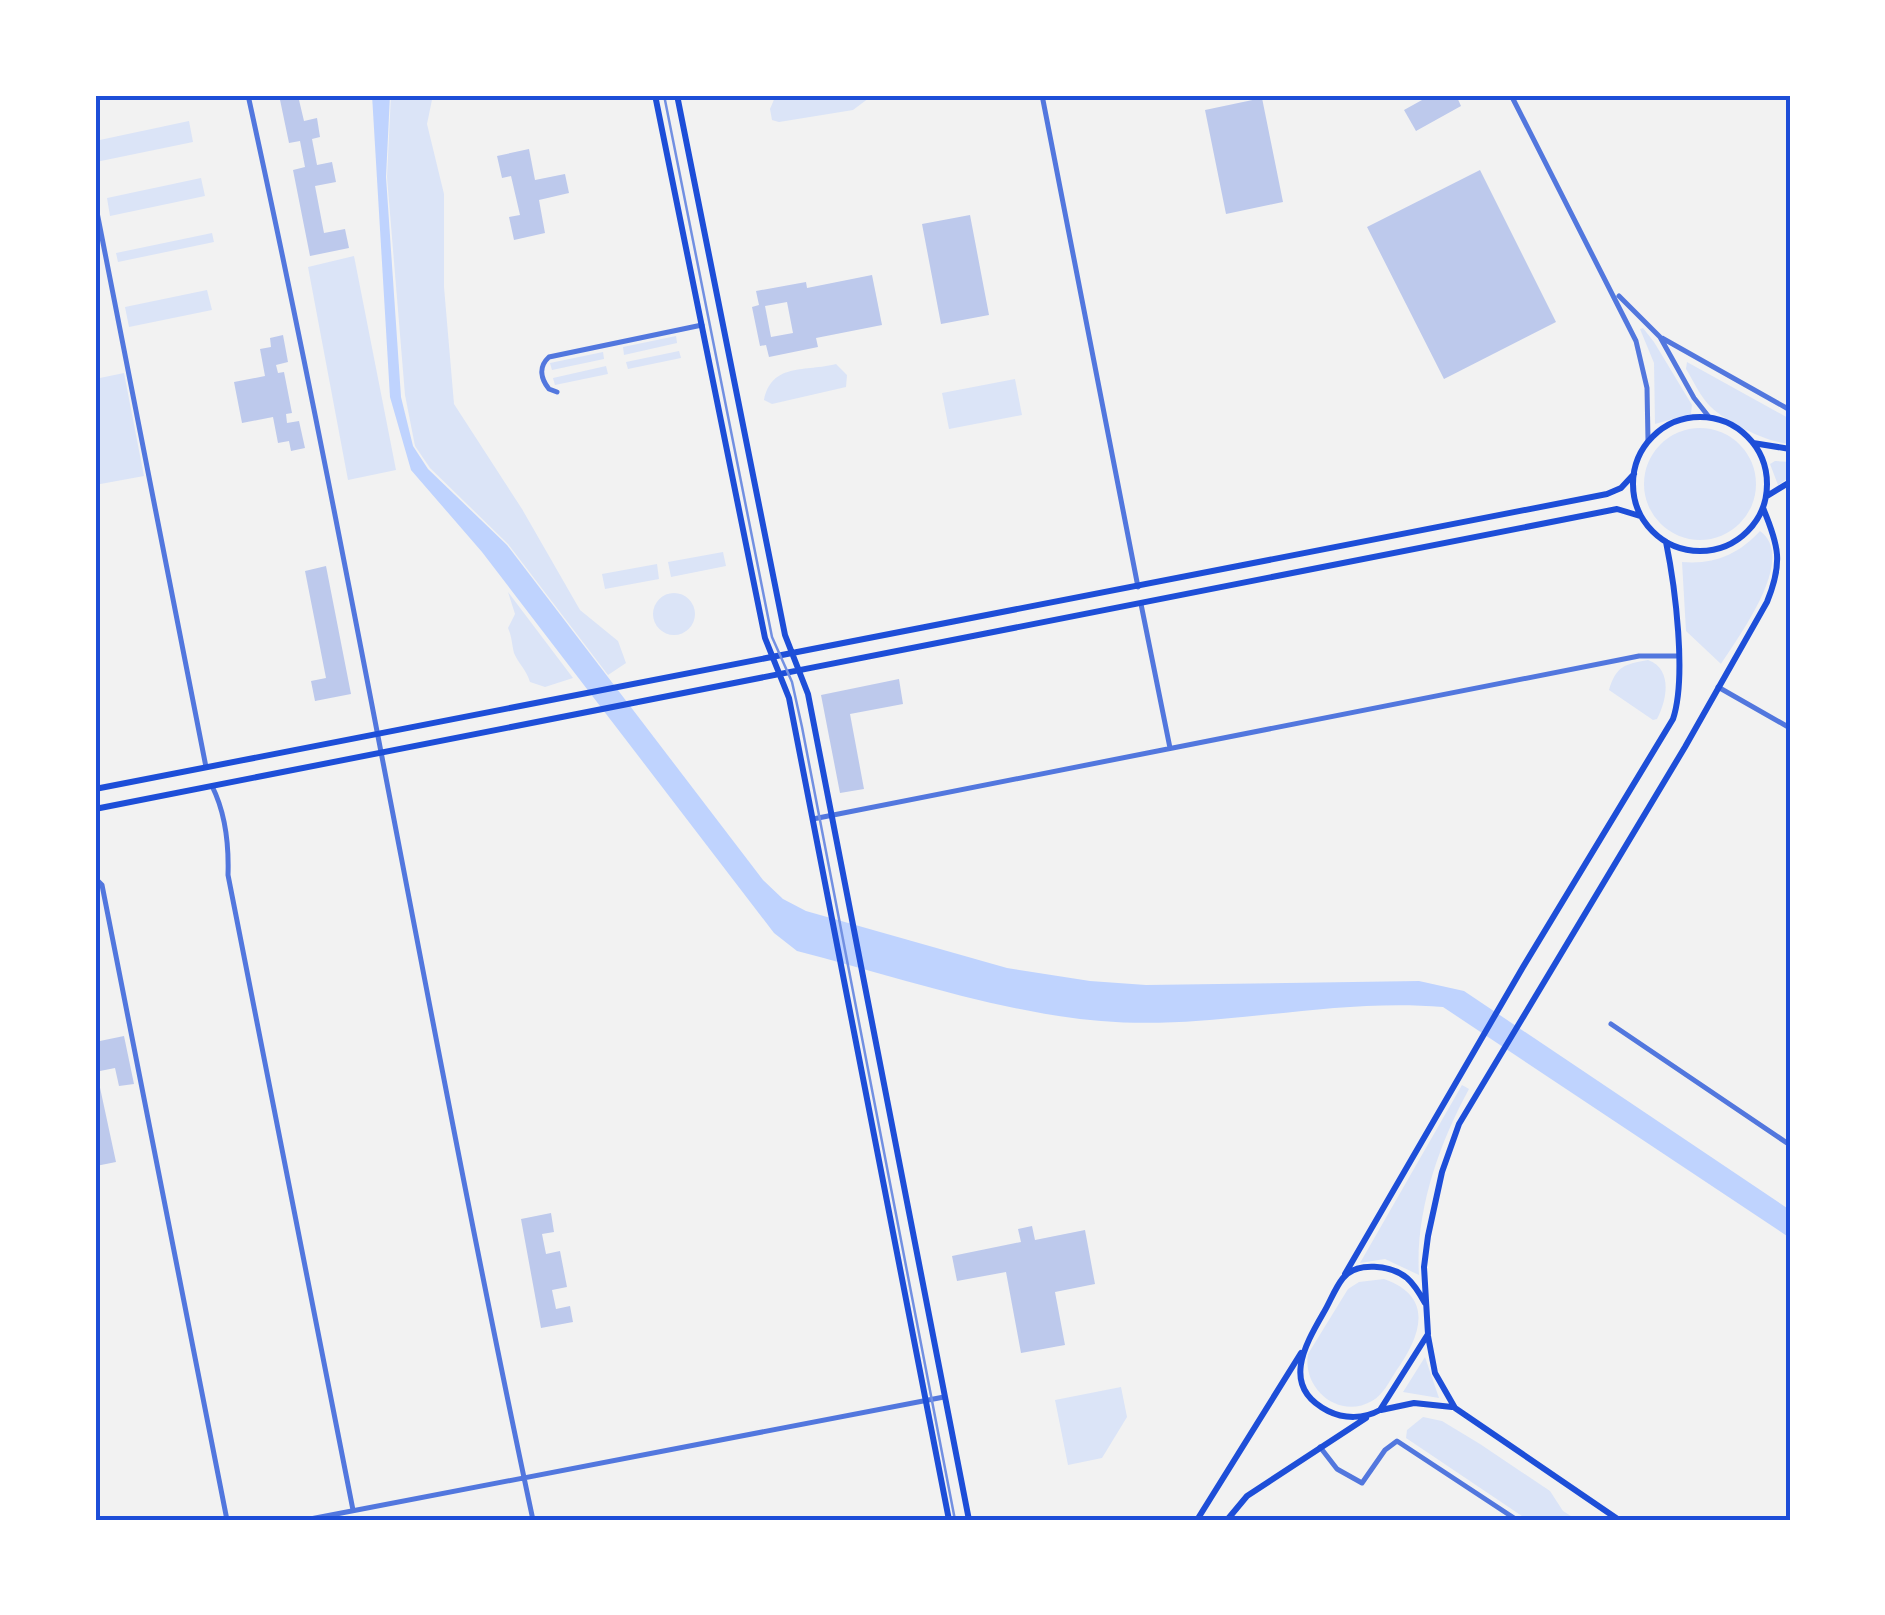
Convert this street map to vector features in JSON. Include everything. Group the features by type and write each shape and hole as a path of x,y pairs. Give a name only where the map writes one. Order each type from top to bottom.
{"main road":[{"path":"655,95 765,638 782,674 813,820 949,1520"},
{"path":"677,95 785,634 800,670 833,815 969,1520"},
{"path":"95,809 212,786 576,698 792,653 1607,494 1621,488 1634,474 1648,440 1667,425 1688,418 1710,417 1741,430 1754,443 1767,478 1766,497 1751,528 1733,542 1711,550 1688,550 1666,542 1640,516 1634,474"},
{"path":"1754,443 1790,448"},
{"path":"1766,497 1790,482"},
{"path":"1454,1408 1435,1373 1425,1303 1428,1236 1442,1172 1459,1124 1718,687 1776,579 1776,546 1762,508"},
{"path":"95,789 206,768 579,714 1616,510 1640,516"},
{"path":"1197,1520 1302,1352 1467,1062 1673,719 1680,692 1672,568 1666,542"},
{"path":"1344,1276 1360,1268 1388,1269 1404,1276 1425,1303"},
{"path":"1380,1410 1428,1334"},
{"path":"1302,1352 1301,1377 1314,1402 1340,1416 1369,1416"},
{"path":"1227,1520 1247,1496 1369,1416 1414,1403 1454,1408 1619,1520"}],"street":[{"path":"248,95 384,744 533,1520"},
{"path":"1042,95 1138,587"},
{"path":"1511,95 1614,292 1643,363 1648,440"},
{"path":"95,202 206,768"},
{"path":"1614,292 1660,337 1790,410"},
{"path":"557,392 549,389 542,376 549,357 702,325"},
{"path":"1660,337 1694,398 1710,417"},
{"path":"1140,604 1170,749"},
{"path":"813,820 1639,656 1678,656"},
{"path":"1718,687 1790,728"},
{"path":"212,786 220,802 229,844 228,875 353,1510"},
{"path":"95,878 102,885 227,1520"},
{"path":"1611,1024 1790,1145"},
{"path":"306,1520 944,1397"},
{"path":"1320,1448 1337,1469 1362,1483 1385,1450 1397,1441 1517,1520"}],"shaded area":[{"path":"391,95 433,95 427,124 444,194 444,287 454,404 522,509 580,610 618,641 626,663 608,675 508,544 430,468 415,446 405,395 387,177"},
{"path":"776,95 873,95 853,110 779,122 772,120 770,109"},
{"path":"189,121 193,142 96,162 95,141"},
{"path":"201,178 205,196 110,216 107,198"},
{"path":"212,233 214,242 118,262 116,253"},
{"path":"354,256 396,470 348,480 308,267"},
{"path":"207,290 212,310 129,327 125,307"},
{"path":"1643,328 1692,405 1691,414 1655,424 1654,363 1640,329"},
{"path":"676,336 677,343 624,355 623,347"},
{"path":"679,351 681,358 628,369 626,362"},
{"path":"603,352 604,359 552,370 550,363"},
{"path":"1687,362 1790,419 1790,444 1758,435 1715,411 1696,387 1686,369"},
{"path":"836,364 847,375 846,387 772,404 764,400 774,379 782,374"},
{"path":"606,366 608,374 555,385 553,378"},
{"path":"124,373 144,476 95,485 95,379"},
{"path":"1015,379 1022,415 949,429 942,393"},
{"path":"1700,428 1721,433 1739,445 1751,463 1756,484 1751,505 1739,523 1721,535 1700,540 1679,535 1661,523 1649,505 1644,484 1649,463 1661,445 1679,433"},
{"path":"1790,462 1790,477 1778,485 1770,464"},
{"path":"1760,531 1770,543 1769,578 1751,617 1721,664 1686,631 1682,562 1705,562 1725,556"},
{"path":"723,552 726,566 671,577 668,562"},
{"path":"657,564 659,579 605,589 602,574"},
{"path":"508,592 573,678 545,687 530,682 514,653 508,628 515,614"},
{"path":"674,593 689,599 695,614 689,629 674,635 659,629 653,614 659,599"},
{"path":"1648,660 1661,670 1666,686 1661,711 1653,720 1609,690 1622,668"},
{"path":"1462,1085 1469,1089 1439,1155 1425,1203 1419,1275 1385,1259 1360,1263"},
{"path":"1384,1279 1411,1296 1417,1307 1412,1345 1376,1398 1360,1406 1336,1404 1325,1398 1311,1379 1308,1354 1348,1289 1359,1282"},
{"path":"1425,1357 1439,1398 1403,1392"},
{"path":"1121,1387 1127,1417 1102,1458 1068,1465 1055,1400"},
{"path":"1423,1417 1442,1421 1480,1444 1550,1491 1563,1511 1577,1520 1528,1520 1406,1438 1407,1430"}],"water":[{"path":"372,95 390,95 386,177 401,397 413,446 428,469 507,545 763,880 783,899 806,911 1007,968 1090,981 1146,985 1419,981 1464,991 1790,1210 1790,1238 1443,1007 1358,1006 1186,1022 1063,1017 987,1002 797,951 774,933 482,552 411,470 390,397"}],"building":[{"path":"279,95 313,95 299,100 304,121 317,118 320,137 312,139 317,165 332,162 336,182 315,186 324,233 345,229 349,248 310,256 293,170 305,167 300,141 289,143"},
{"path":"1431,95 1456,95 1461,106 1416,131 1404,110"},
{"path":"1262,98 1283,202 1226,214 1205,110"},
{"path":"529,149 535,180 565,174 569,193 539,200 545,233 514,240 509,217 520,215 511,176 502,178 497,156"},
{"path":"1480,170 1556,322 1444,379 1367,227"},
{"path":"970,215 989,315 941,324 922,224"},
{"path":"872,275 882,325 816,338 818,347 769,357 766,345 760,346 752,307 759,305 756,291 806,282 807,288","holes":["787,302 793,333 771,337 765,306"]},
{"path":"283,335 288,362 276,365 278,373 284,372 292,413 286,414 287,423 299,421 305,448 291,451 289,441 278,443 273,417 242,423 234,382 265,376 260,349 271,347 270,338"},
{"path":"326,566 351,694 315,701 311,681 326,678 305,571"},
{"path":"899,679 903,704 850,714 864,789 840,793 821,695"},
{"path":"124,1036 134,1084 119,1086 115,1068 95,1072 95,1042"},
{"path":"95,1083 99,1083 116,1162 96,1166"},
{"path":"551,1213 554,1232 542,1234 546,1254 560,1251 567,1287 552,1290 556,1309 570,1306 573,1322 541,1328 521,1219"},
{"path":"1032,1226 1035,1240 1085,1230 1095,1284 1055,1292 1065,1345 1021,1353 1006,1272 957,1281 952,1256 1021,1242 1018,1229"}],"tram line":[{"path":"664,95 772,637 792,682 802,727 955,1520"}]}
